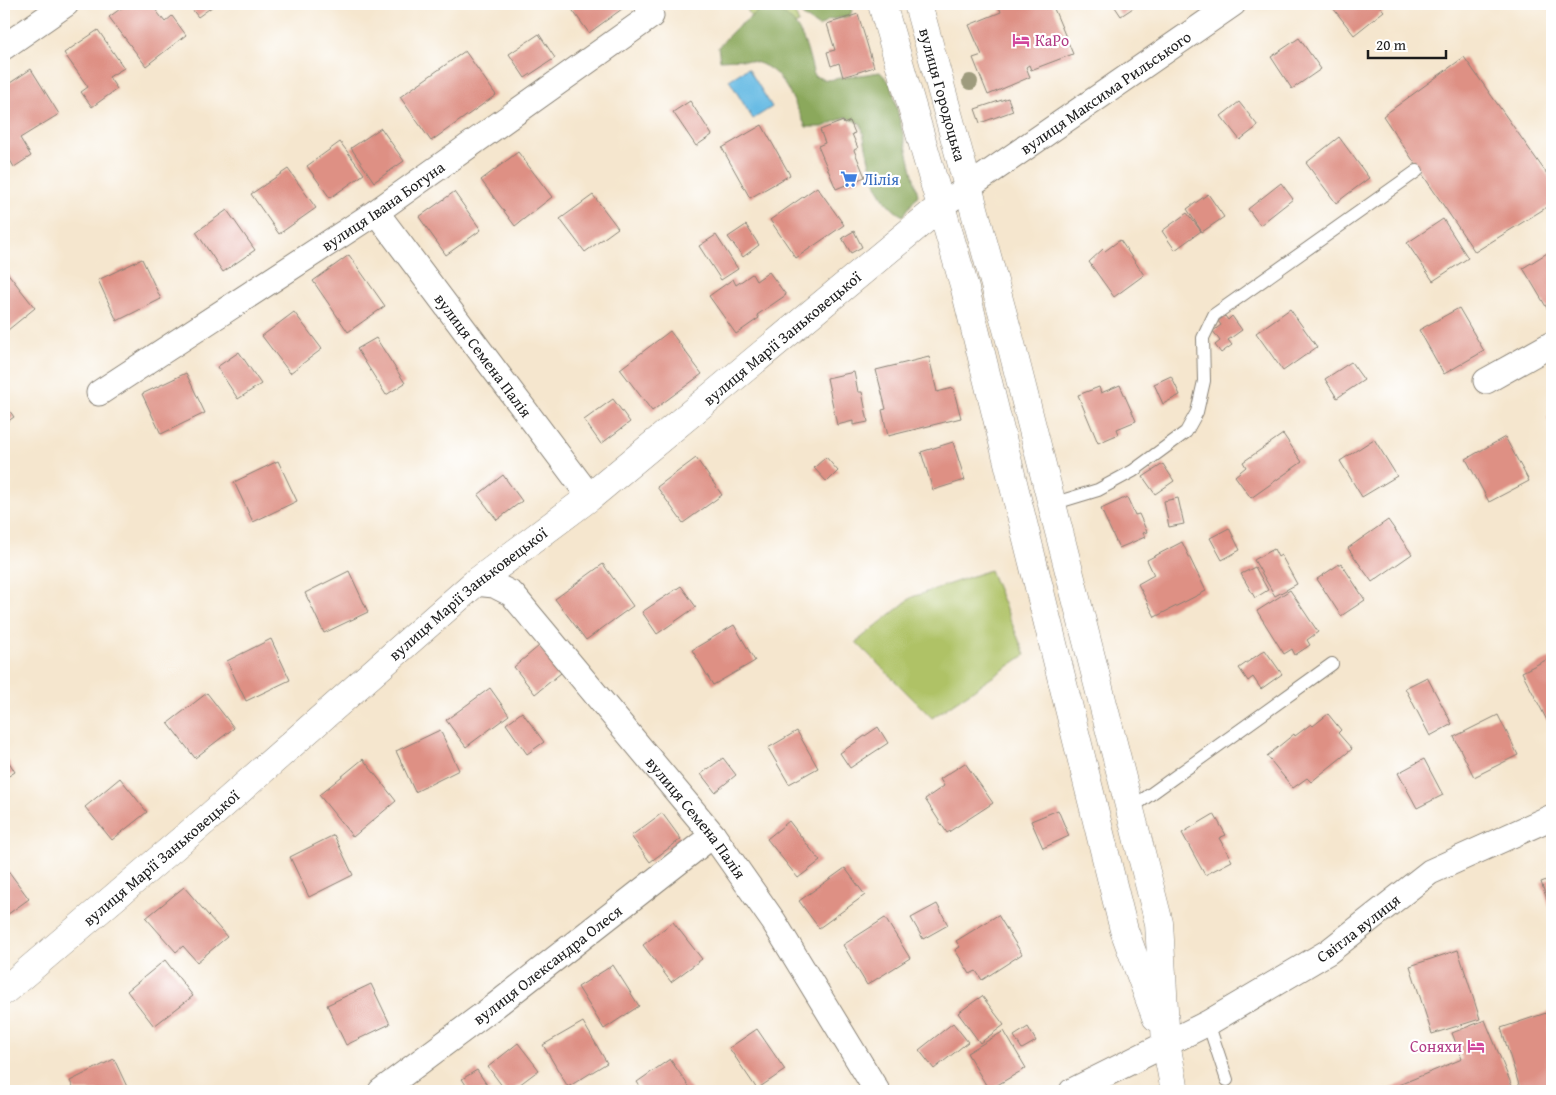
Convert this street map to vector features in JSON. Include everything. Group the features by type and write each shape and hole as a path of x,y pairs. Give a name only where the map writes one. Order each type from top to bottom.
{"main road":[{"path":"882,4 964,285 1124,930 1166,1044 1175,1091"},
{"name":"вулиця Городоцька","path":"918,4 1052,504 1159,923 1166,1044"},
{"name":"вулиця Марії Заньковецької","path":"4,991 208,818 475,583 590,497 941,206"}],"street":[{"path":"4,47 66,4"},
{"name":"вулиця Івана Богуна","path":"99,393 376,212 651,16 647,4"},
{"name":"вулиця Максима Рильського","path":"941,206 1233,4"},
{"name":"вулиця Семена Палія","path":"376,212 590,497"},
{"path":"1486,381 1552,344"},
{"name":"вулиця Семена Палія","path":"475,583 494,585 512,594 712,835 774,922 877,1091"},
{"name":"Світла вулиця","path":"1072,1091 1208,1023 1328,952 1430,872 1552,817"},
{"name":"вулиця Олександра Олеся","path":"381,1091 496,1005 712,835"}],"lane":[{"path":"1052,504 1107,486 1133,471 1186,432 1197,412 1204,381 1203,338 1214,315 1416,171"},
{"path":"1130,810 1332,664"},
{"path":"1208,1023 1227,1080"}],"green space":[{"path":"745,4 791,4 799,23 760,39"},
{"path":"791,4 854,4 850,16 829,20 819,27 803,16"},
{"path":"762,8 775,10 793,22 804,42 814,76 827,80 880,72 891,84 918,195 903,216 892,208 878,188 869,162 861,124 846,117 823,127 806,127 791,96 776,74 767,67 755,62 720,60 718,47 734,30"},
{"path":"990,570 1025,655 932,718 856,642 912,597"},
{"path":"1070,1086 1132,1087 1133,1091 1067,1091"}],"water":[{"path":"748,68 772,107 753,119 729,80"}],"building":[{"path":"127,4 151,4 165,22 172,16 186,35 146,66 109,17"},
{"path":"188,4 216,4 198,17"},
{"path":"568,4 625,4 626,6 589,33"},
{"name":"КаРо","path":"998,4 1052,4 1073,54 1031,70 1029,65 1026,67 1030,77 988,95 973,58 982,55 969,25 1001,12"},
{"path":"1113,4 1139,4 1121,16"},
{"path":"1338,4 1378,4 1384,11 1354,35 1333,8"},
{"path":"858,14 874,67 843,77 839,63 831,66 827,52 835,50 827,24"},
{"path":"98,30 124,68 109,77 117,89 92,107 81,92 88,87 64,53"},
{"path":"539,34 555,58 525,78 509,54"},
{"path":"1299,38 1321,69 1292,89 1271,57"},
{"path":"465,51 496,95 431,141 400,97"},
{"path":"1464,57 1552,181 1552,204 1475,252 1383,116"},
{"path":"31,69 59,114 20,138 31,156 14,167 4,150 4,87"},
{"path":"1008,98 1013,111 980,123 975,109"},
{"path":"690,101 712,135 696,146 673,112"},
{"path":"1239,102 1258,126 1240,140 1221,116"},
{"path":"843,121 844,124 850,121 855,133 852,134 858,148 854,150 865,177 836,189 818,146 825,143 820,130"},
{"path":"762,125 790,175 750,198 722,148"},
{"path":"381,128 404,161 374,182 351,148"},
{"path":"1339,137 1369,178 1336,203 1306,163"},
{"path":"340,142 364,174 330,198 307,166"},
{"path":"518,152 552,197 515,226 481,180"},
{"path":"288,169 316,208 279,234 251,194"},
{"path":"1281,183 1293,199 1260,225 1248,209"},
{"path":"817,187 844,225 796,258 770,220"},
{"path":"454,192 481,230 446,255 419,217"},
{"path":"1208,194 1224,217 1202,232 1187,209"},
{"path":"593,195 618,228 585,252 560,219"},
{"path":"227,210 255,250 223,272 196,232"},
{"path":"1187,213 1201,231 1175,250 1162,231"},
{"path":"1443,219 1468,258 1433,281 1407,243"},
{"path":"746,225 759,245 743,257 728,237"},
{"path":"854,231 862,247 851,253 842,238"},
{"path":"716,235 738,269 721,280 699,246"},
{"path":"1120,240 1144,275 1114,297 1089,262 1103,249 1105,251"},
{"path":"1552,250 1552,307 1548,310 1523,268"},
{"path":"349,255 385,306 348,332 313,281"},
{"path":"142,259 161,299 117,321 98,280"},
{"path":"6,271 35,308 8,330 4,324 4,273"},
{"path":"769,272 786,295 757,315 759,318 736,334 709,296 733,279 736,285 752,274 756,281"},
{"path":"1459,308 1484,351 1444,374 1419,330"},
{"path":"1290,309 1317,347 1283,371 1256,333"},
{"path":"294,312 322,349 290,373 262,336"},
{"path":"1225,316 1228,320 1232,316 1242,330 1228,340 1232,345 1221,353 1215,345 1220,341 1213,331 1221,325 1218,321"},
{"path":"670,331 702,374 652,411 620,369"},
{"path":"376,338 405,383 386,395 357,349"},
{"path":"239,352 261,384 238,399 217,367"},
{"path":"929,357 937,392 953,388 961,418 888,436 882,410 886,409 876,370"},
{"path":"1351,362 1364,380 1337,398 1325,379"},
{"path":"854,372 858,392 862,392 868,422 853,425 853,421 837,425 827,378"},
{"path":"186,373 205,413 161,434 142,394"},
{"path":"1171,376 1180,395 1163,404 1154,384"},
{"path":"1120,385 1136,421 1117,429 1119,434 1098,443 1078,395 1099,387 1101,393"},
{"path":"613,399 630,422 601,444 584,420"},
{"path":"4,403 14,417 4,424"},
{"path":"1552,415 1552,428 1547,418"},
{"path":"1283,434 1302,462 1251,498 1235,476 1246,467 1243,462"},
{"path":"1505,437 1529,481 1489,502 1466,459"},
{"path":"1374,439 1397,476 1362,497 1340,461"},
{"path":"953,442 965,480 933,490 921,452"},
{"path":"826,457 838,471 827,482 814,468"},
{"path":"696,458 722,495 683,523 657,487"},
{"path":"278,461 297,501 253,522 234,482"},
{"path":"1163,464 1174,481 1155,494 1143,477"},
{"path":"503,475 522,501 497,520 478,495"},
{"path":"1127,497 1135,515 1139,514 1147,532 1143,533 1145,537 1119,548 1101,509"},
{"path":"1178,498 1184,524 1169,527 1164,501"},
{"path":"1388,520 1412,554 1372,582 1348,548"},
{"path":"1229,528 1240,550 1222,560 1210,538"},
{"path":"1182,542 1206,591 1155,617 1138,584 1154,575 1147,560"},
{"path":"1274,549 1278,557 1281,555 1297,584 1275,596 1254,560"},
{"path":"1341,563 1365,600 1341,616 1317,579"},
{"path":"603,564 633,606 586,640 555,599"},
{"path":"1255,567 1268,590 1255,598 1241,574"},
{"path":"349,571 368,612 324,633 305,593"},
{"path":"681,586 696,607 657,634 642,612"},
{"path":"1290,590 1318,632 1307,640 1310,645 1295,655 1292,649 1284,654 1257,611"},
{"path":"734,625 755,661 713,685 692,650"},
{"path":"271,639 290,680 246,701 227,661"},
{"path":"539,646 561,673 535,694 514,667"},
{"path":"1265,650 1282,674 1261,689 1253,677 1248,681 1239,668"},
{"path":"1552,657 1552,730 1522,672"},
{"path":"1427,677 1452,724 1430,736 1405,688"},
{"path":"490,688 509,715 466,747 446,720"},
{"path":"207,693 234,728 195,758 168,723"},
{"path":"522,712 544,742 527,754 506,724"},
{"path":"1328,714 1341,730 1338,733 1352,749 1311,782 1307,778 1293,788 1267,756 1294,734 1295,736 1311,724 1313,726"},
{"path":"1498,715 1518,755 1474,777 1454,737"},
{"path":"878,727 888,743 850,768 840,753"},
{"path":"440,730 459,770 415,792 396,751"},
{"path":"797,731 818,768 789,784 768,748"},
{"path":"4,754 15,772 4,779"},
{"path":"723,758 736,775 715,792 701,774"},
{"path":"363,759 396,801 353,837 319,795"},
{"path":"1424,759 1443,795 1417,808 1398,773"},
{"path":"965,763 993,803 947,833 925,799 944,786 940,779"},
{"path":"120,778 147,812 112,840 85,807"},
{"path":"1058,810 1069,836 1043,848 1031,821"},
{"path":"662,813 681,839 650,862 631,836"},
{"path":"1214,814 1226,835 1219,838 1232,861 1205,875 1182,833"},
{"path":"789,821 820,861 798,878 767,839"},
{"path":"334,835 353,875 309,897 290,857"},
{"path":"4,865 29,899 4,917"},
{"path":"845,868 865,895 819,928 799,901"},
{"path":"1552,878 1552,914 1541,882"},
{"path":"184,887 227,937 197,962 183,946 176,952 146,918"},
{"path":"937,904 948,925 923,939 911,918"},
{"path":"998,915 1022,954 982,980 976,971 970,974 955,950 960,947 956,941"},
{"path":"885,918 910,958 867,985 843,945"},
{"path":"673,922 702,959 671,982 643,945"},
{"path":"1458,950 1480,1019 1432,1034 1410,966"},
{"path":"165,960 193,996 154,1026 127,991"},
{"path":"613,965 639,1006 604,1029 578,987"},
{"path":"371,984 390,1024 346,1045 327,1005"},
{"path":"982,996 1004,1025 980,1043 958,1013"},
{"path":"1552,1011 1552,1091 1521,1091 1501,1028"},
{"name":"Соняхи","path":"1485,1020 1514,1091 1384,1091 1462,1059 1452,1033"},
{"path":"583,1022 607,1063 568,1087 543,1045"},
{"path":"953,1023 968,1042 934,1069 919,1050"},
{"path":"1028,1027 1036,1041 1022,1049 1014,1036"},
{"path":"757,1029 785,1070 757,1089 729,1048"},
{"path":"1004,1031 1026,1068 989,1090 967,1053"},
{"path":"518,1043 539,1070 511,1091 506,1091 488,1067"},
{"path":"114,1059 129,1091 75,1091 70,1081"},
{"path":"670,1059 692,1091 643,1091 637,1082"},
{"path":"477,1070 491,1091 470,1091 462,1079"}],"place":[{"name":"КаРо","path":"1021,40"},
{"name":"Лілія","path":"849,179"},
{"name":"Соняхи","path":"1476,1046"}]}
